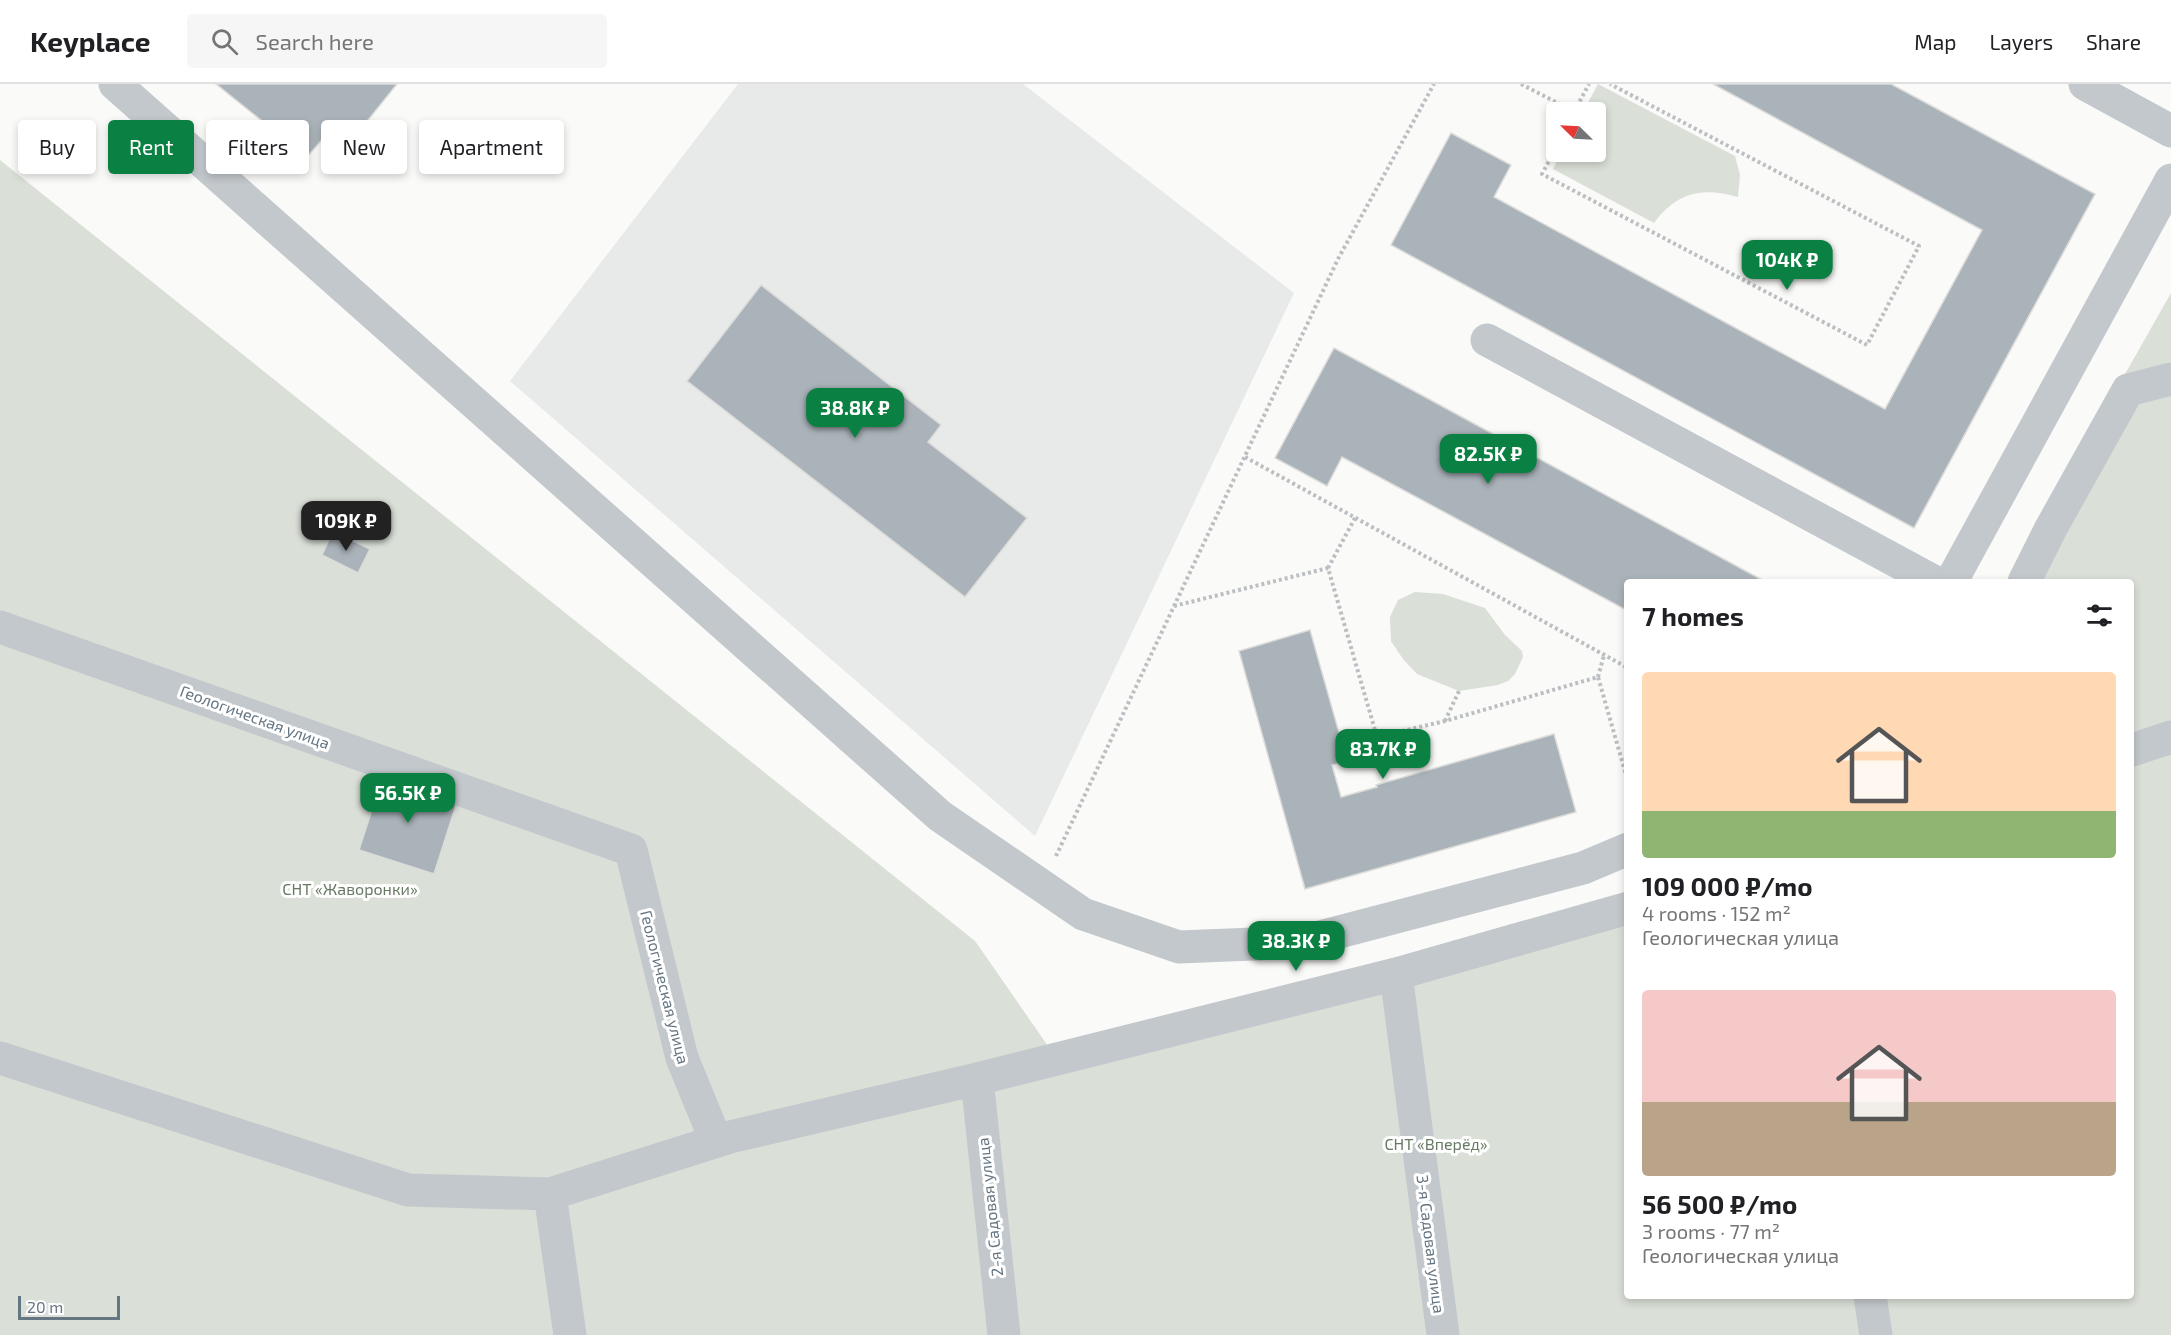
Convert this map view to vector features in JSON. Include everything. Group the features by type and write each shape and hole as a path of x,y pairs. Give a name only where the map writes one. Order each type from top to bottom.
{"street":[{"path":"115,84 940,816 1083,914 1179,946 1301,942 1583,868 1624,851"},
{"path":"2085,84 2171,131"},
{"path":"1953,579 2171,180"},
{"path":"1487,340 1929,579"},
{"path":"2026,579 2051,528 2128,390 2171,379"},
{"name":"Геологическая улица","path":"0,627 631,850 682,1058 716,1141"},
{"path":"2134,749 2171,737"},
{"path":"0,1058 408,1190 550,1194 716,1141 977,1079 1396,974 1624,909"},
{"name":"3-я Садовая улица","path":"1396,974 1443,1335"},
{"name":"2-я Садовая улица","path":"977,1079 1004,1335"},
{"path":"550,1194 570,1335"},
{"path":"1870,1299 1876,1335"}],"path":[{"path":"1042,886 1338,259 1434,84"},
{"path":"1521,84 1555,102"},
{"path":"1579,102 1589,84"},
{"path":"1548,162 1542,174 1867,345 1919,246 1610,84"},
{"path":"1245,457 1624,666"},
{"path":"1355,518 1328,568 1377,737 1445,722 1598,677"},
{"path":"1174,606 1328,568"},
{"path":"1604,655 1598,677 1624,768"},
{"path":"1445,722 1459,691"}],"shaded area":[{"path":"738,84 1023,84 1294,293 1035,836 510,381"}],"green space":[{"path":"1598,84 1735,156 1740,175 1738,197 1713,192 1691,195 1672,204 1654,223 1553,169 1557,162 1606,162 1606,102 1588,102"},
{"name":"СНТ «Жаворонки»","path":"0,160 975,941 1048,1046 1624,901 1624,1299 2134,1299 2134,579 2009,579 2171,293 2171,1335 0,1335"},
{"path":"1415,592 1443,594 1485,608 1505,635 1522,651 1523,657 1515,674 1508,681 1498,685 1459,691 1417,674 1391,641 1390,617 1398,600"}],"building":[{"path":"216,84 397,84 368,120 321,120 321,141 309,155 309,120 261,120"},
{"path":"1713,84 1891,84 2095,194 1914,528 1391,245 1451,133 1511,165 1494,197 1885,409 1982,230"},
{"path":"761,285 941,425 928,442 1027,518 965,597 687,381"},
{"path":"1334,348 1760,579 1624,579 1624,609 1342,457 1327,486 1275,458"},
{"path":"333,531 370,549 358,573 322,555"},
{"path":"1310,630 1347,761 1332,765 1341,797 1554,734 1576,812 1305,889 1239,651"},
{"path":"383,775 458,799 434,874 359,850"}],"park label":[{"name":"СНТ «Вперёд»","path":"1436,1144"}]}
